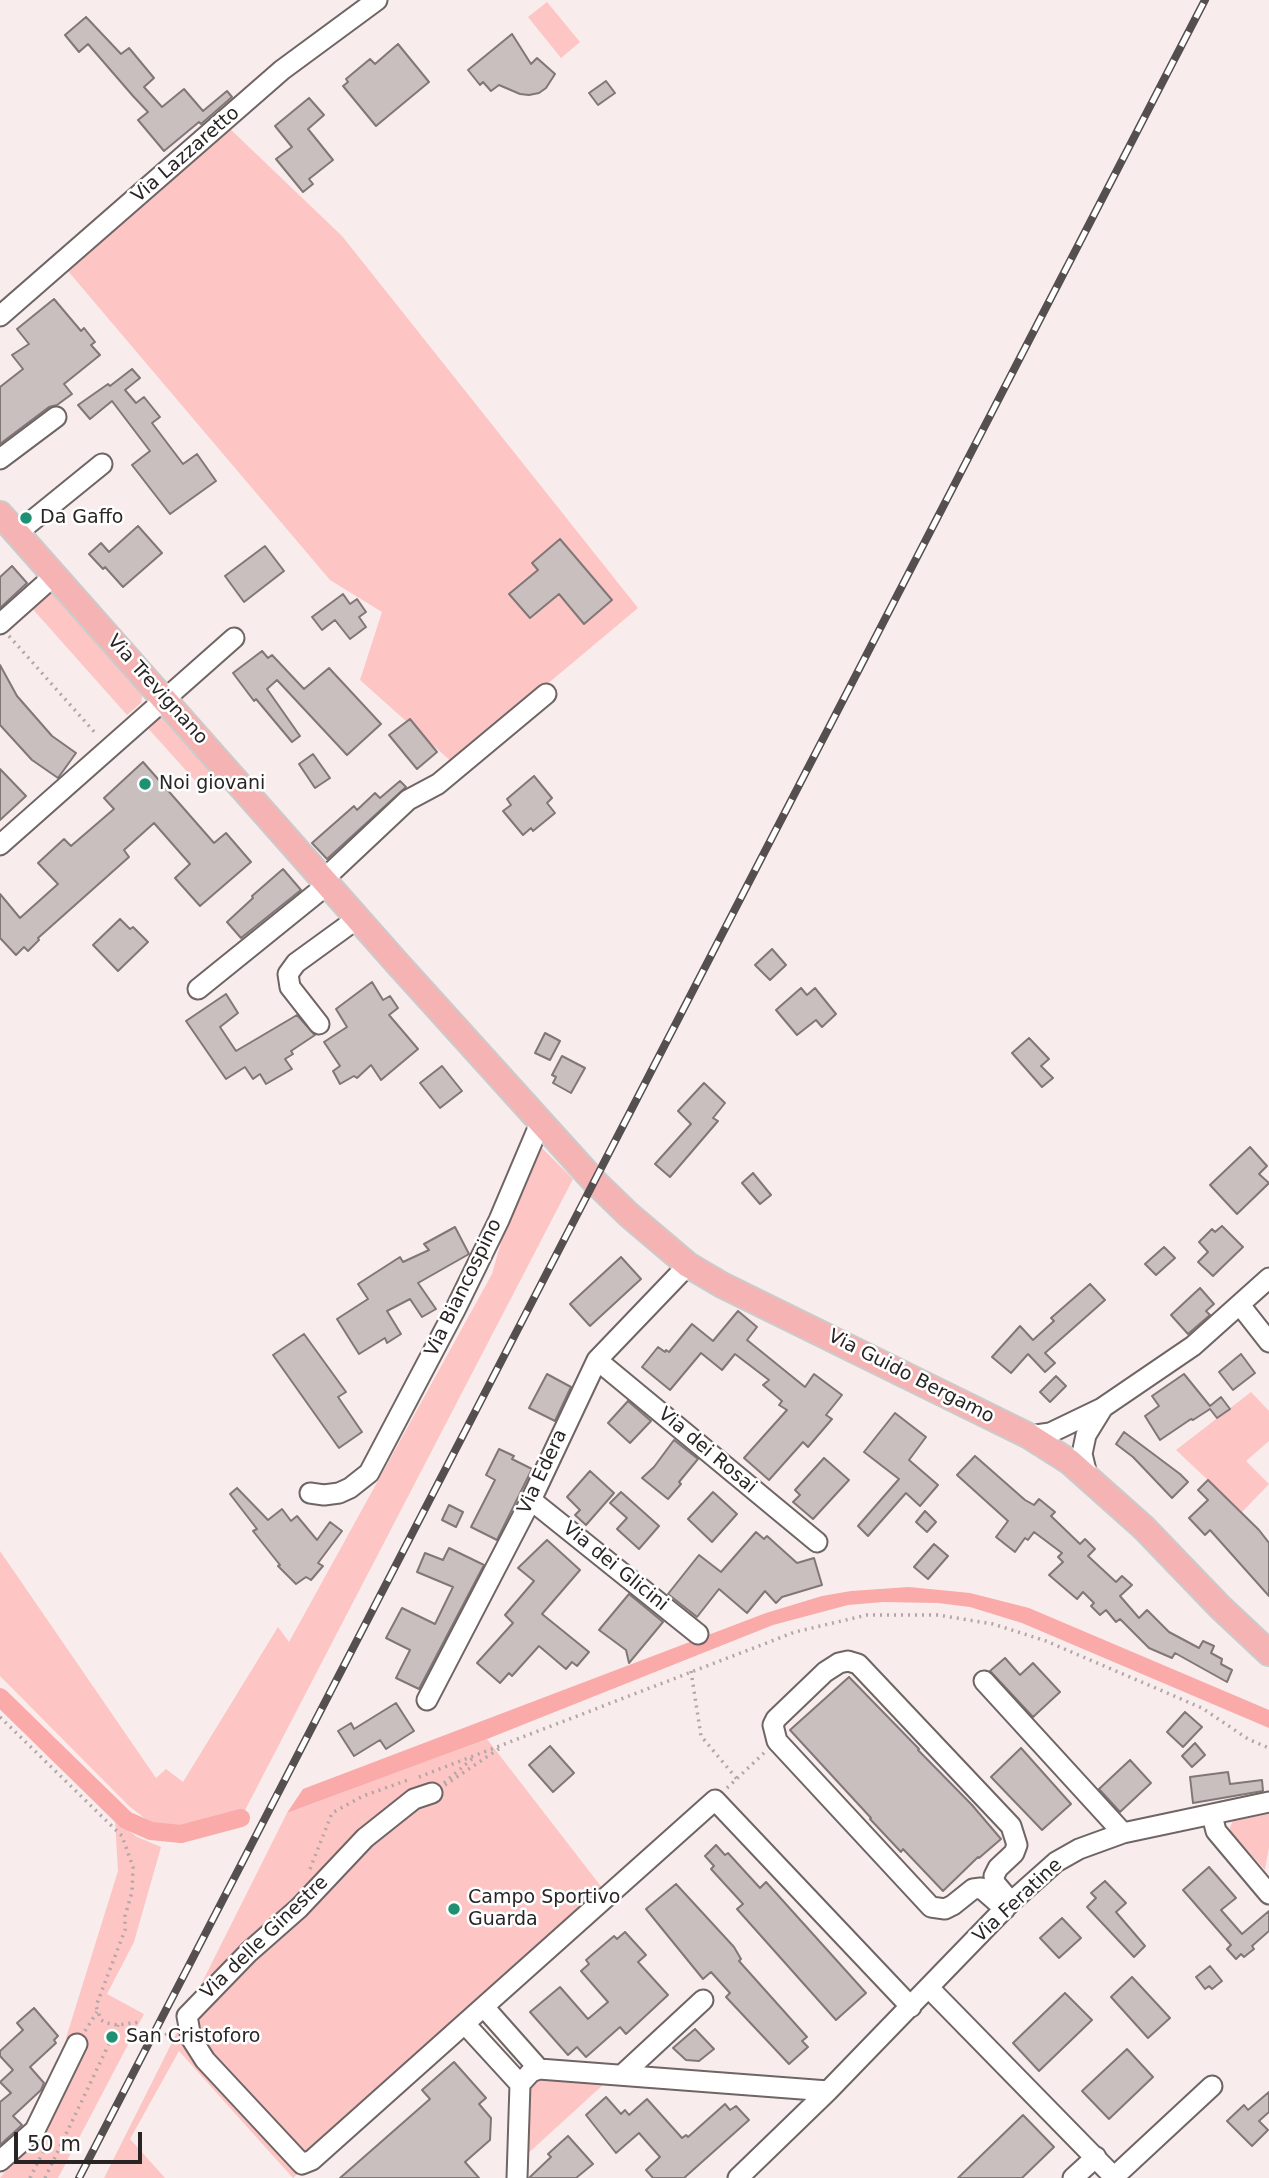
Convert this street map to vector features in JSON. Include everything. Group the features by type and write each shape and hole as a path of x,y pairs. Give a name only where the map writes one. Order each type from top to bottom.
{"main road":[{"name":"Via Trevignano","path":"0,514 541,1121"},
{"name":"Via Guido Bergamo","path":"541,1121 613,1200 688,1265 722,1285 1030,1436 1070,1462 1144,1528 1220,1607 1269,1653"}],"street":[{"name":"Via Lazzaretto","path":"0,316 282,70 377,0"},
{"path":"0,459 56,417"},
{"path":"17,533 102,464"},
{"path":"2,627 55,575"},
{"path":"0,845 233,638"},
{"path":"198,989 326,881 408,800 438,784 546,694"},
{"path":"319,1024 290,987 288,974 296,963 358,918"},
{"name":"Via Biancospino","path":"310,1493 324,1495 350,1488 369,1473 494,1231 541,1121"},
{"name":"Via Edera","path":"427,1700 531,1500 597,1360 688,1265"},
{"path":"1030,1436 1051,1433 1102,1408 1193,1346 1269,1278"},
{"path":"1240,1305 1269,1342"},
{"name":"Via dei Rosai","path":"597,1360 817,1542"},
{"path":"1088,1479 1083,1454 1086,1436 1102,1408"},
{"name":"Via dei Glicini","path":"531,1500 698,1634"},
{"path":"839,1662 858,1664 1011,1826 1017,1844 1014,1853 998,1868 994,1876 1008,1906 981,1888 973,1889 945,1909 931,1907 777,1741 773,1725 776,1719 839,1662"},
{"path":"984,1681 1123,1833"},
{"name":"Via delle Ginestre","path":"432,1793 414,1799 365,1838 299,1908 206,1994 187,2016 191,2038 205,2060 302,2164 312,2160 715,1800"},
{"path":"715,1800 911,2007"},
{"name":"Via Feratine","path":"738,2178 828,2091 1008,1906 1056,1862 1079,1849 1123,1833 1269,1802"},
{"path":"1212,1815 1216,1831 1269,1895"},
{"path":"929,1988 1115,2178 1212,2086"},
{"path":"622,2075 703,2000"},
{"path":"484,2007 538,2069"},
{"path":"465,2024 520,2084"},
{"path":"0,2161 35,2130 77,2044"},
{"path":"513,2175 520,2084 531,2072 538,2069 828,2091"},
{"path":"1073,2178 1096,2157"}],"path":[{"path":"2,627 109,748"},
{"path":"307,1876 332,1813 363,1796 795,1632 867,1615 938,1615 993,1624 1046,1641 1202,1708 1248,1739 1269,1748"},
{"path":"691,1671 701,1736 737,1779"},
{"path":"0,1717 122,1836 132,1867 132,1892 125,1916 125,1930 96,2006 101,2020 118,2025 140,2022"},
{"path":"715,1800 777,1741"},
{"path":"432,1793 507,1743"},
{"path":"432,1793 476,1755"},
{"path":"45,2178 118,2025"}],"shaded area":[{"path":"547,2 580,42 561,58 528,17"},
{"path":"227,126 342,236 638,608 453,763 360,680 382,612 330,580 62,264"},
{"path":"60,592 144,687 141,703 127,715 30,606 45,593"},
{"path":"166,710 217,770 199,785 146,726"},
{"path":"540,1146 573,1179 243,1814 185,1829 160,1827 147,1820 129,1806 0,1676 0,1551 156,1778 166,1769 183,1782 278,1627 289,1642 492,1274 509,1214"},
{"path":"1251,1392 1269,1411 1269,1441 1246,1461 1269,1484 1242,1512 1176,1450"},
{"path":"909,1587 970,1593 1029,1608 1269,1710 1269,1728 1022,1623 970,1607 938,1603 883,1602 848,1605 773,1625 487,1739 287,1813 303,1789 766,1613 822,1596"},
{"path":"487,1739 603,1889 293,2178 179,2051 130,2139 165,2178 104,2178 287,1813"},
{"path":"1269,1814 1269,1847 1265,1870 1230,1831 1230,1827 1233,1821"},
{"path":"115,1820 137,1837 161,1847 134,1942 107,1994 144,2014 58,2178 0,2178 13,2162 72,2047 66,2038 118,1871"},
{"path":"539,2079 605,2083 523,2158 526,2090"}],"building":[{"path":"86,17 121,54 129,48 154,78 144,87 162,107 184,89 203,111 227,91 232,97 164,151 138,120 148,112 88,44 79,52 65,35"},
{"path":"512,34 531,64 537,58 555,74 546,88 539,93 520,94 499,85 491,91 483,82 480,85 468,70"},
{"path":"398,44 429,82 376,126 343,86 348,82 346,79 370,59 375,64"},
{"path":"606,81 615,93 598,105 589,93"},
{"path":"309,98 324,115 308,129 333,160 309,179 313,184 303,192 276,159 292,147 275,126"},
{"path":"54,299 81,331 84,328 95,342 91,345 100,355 64,384 72,394 57,405 49,407 0,444 0,387 23,369 12,355 29,344 17,329"},
{"path":"132,369 140,378 125,390 136,403 144,397 160,417 152,423 183,464 197,454 216,481 170,514 132,465 150,451 112,401 90,419 78,405"},
{"path":"138,526 162,553 123,587 89,554 101,543 109,552"},
{"path":"560,539 612,600 584,624 559,594 530,618 509,594 538,570 532,563"},
{"path":"265,546 284,571 244,602 225,576"},
{"path":"12,566 27,583 0,608 0,577"},
{"path":"343,594 350,604 357,599 366,612 359,617 366,627 350,639 335,620 322,630 312,617"},
{"path":"262,651 268,658 272,655 304,689 329,668 381,724 347,755 277,680 267,689 300,736 292,742 256,699 254,701 233,673"},
{"path":"0,665 17,696 52,736 76,753 58,778 32,760 0,725"},
{"path":"410,719 437,752 417,769 389,735"},
{"path":"313,754 330,778 315,788 299,764"},
{"path":"143,762 214,843 226,833 251,862 200,906 175,878 190,864 154,823 124,850 129,857 38,938 28,951 24,947 16,955 0,938 0,894 20,918 58,884 38,863 64,839 71,846 114,809 104,798"},
{"path":"0,769 26,796 0,820"},
{"path":"534,776 552,798 547,803 555,813 533,831 531,828 523,835 503,811 511,805 507,799"},
{"path":"400,781 406,787 327,859 312,843 354,806 357,810 375,793 380,798"},
{"path":"283,869 301,890 241,938 227,922"},
{"path":"120,919 148,942 118,971 93,945"},
{"path":"772,949 786,965 770,980 755,965"},
{"path":"372,982 383,1000 390,996 398,1008 389,1015 418,1049 381,1080 371,1065 357,1078 354,1076 340,1084 333,1071 340,1066 324,1042 347,1027 336,1009"},
{"path":"801,988 807,995 815,988 836,1014 822,1027 816,1020 797,1035 776,1010"},
{"path":"226,994 238,1013 220,1027 236,1051 297,1015 315,1035 291,1051 293,1054 285,1059 292,1069 266,1084 260,1074 253,1079 245,1067 226,1079 186,1021"},
{"path":"545,1033 560,1041 550,1060 535,1053"},
{"path":"1029,1038 1049,1059 1041,1066 1053,1078 1042,1087 1012,1053"},
{"path":"562,1056 585,1068 571,1093 553,1083 556,1077 552,1075"},
{"path":"442,1066 462,1091 440,1108 420,1083"},
{"path":"704,1083 725,1103 713,1118 718,1121 670,1177 655,1164 691,1124 678,1111"},
{"path":"1250,1147 1267,1166 1259,1174 1269,1183 1237,1214 1210,1185"},
{"path":"753,1173 771,1195 760,1204 742,1183"},
{"path":"1222,1226 1243,1247 1213,1276 1198,1262 1208,1252 1199,1242 1212,1229 1215,1232"},
{"path":"455,1227 469,1254 418,1283 436,1309 422,1317 410,1299 387,1311 401,1334 387,1343 385,1338 359,1354 337,1319 368,1299 358,1284 400,1257 403,1262 429,1250 424,1244"},
{"path":"1164,1247 1175,1258 1156,1275 1145,1264"},
{"path":"621,1257 641,1279 590,1326 570,1304"},
{"path":"1090,1284 1105,1300 1045,1353 1055,1363 1045,1372 1028,1354 1011,1373 992,1357 1020,1326 1033,1340 1054,1321 1051,1318"},
{"path":"1200,1288 1214,1304 1206,1311 1210,1315 1188,1334 1171,1315"},
{"path":"738,1311 757,1327 747,1340 805,1387 814,1374 842,1395 826,1415 832,1419 808,1447 803,1442 769,1480 744,1458 787,1410 779,1405 782,1401 763,1385 769,1380 735,1354 722,1370 701,1353 670,1390 642,1367 658,1347 669,1352 692,1324 713,1341"},
{"path":"304,1334 346,1392 338,1397 362,1432 339,1448 273,1355"},
{"path":"1241,1354 1255,1373 1233,1390 1219,1372"},
{"path":"547,1374 571,1387 555,1421 529,1408"},
{"path":"1184,1374 1210,1406 1221,1397 1230,1409 1217,1418 1210,1409 1160,1440 1145,1416 1159,1406 1152,1396"},
{"path":"1056,1376 1066,1386 1050,1402 1040,1392"},
{"path":"628,1401 651,1421 630,1443 608,1423"},
{"path":"895,1413 926,1437 909,1460 938,1485 920,1506 906,1493 868,1536 858,1526 899,1479 864,1452"},
{"path":"1124,1432 1188,1482 1172,1498 1133,1457 1116,1444"},
{"path":"674,1440 698,1459 668,1499 642,1478"},
{"path":"499,1449 532,1469 497,1540 471,1527 495,1480 486,1475"},
{"path":"975,1456 1025,1500 1034,1505 1039,1499 1055,1512 1051,1516 1080,1544 1085,1539 1095,1549 1088,1556 1116,1582 1122,1576 1132,1585 1120,1596 1139,1618 1147,1610 1169,1632 1199,1648 1203,1641 1214,1646 1211,1653 1222,1659 1221,1664 1232,1670 1227,1682 1175,1653 1172,1658 1149,1648 1120,1619 1116,1622 1106,1610 1100,1615 1091,1606 1094,1603 1083,1592 1077,1599 1049,1575 1063,1562 1058,1557 1062,1553 1034,1532 1028,1540 1025,1538 1015,1552 996,1537 1008,1521 957,1475"},
{"path":"824,1458 849,1480 813,1519 793,1502 800,1495 795,1490"},
{"path":"590,1471 614,1493 586,1525 575,1515 580,1510 567,1497"},
{"path":"1208,1480 1269,1543 1269,1596 1210,1530 1205,1535 1189,1518 1208,1500 1198,1490"},
{"path":"237,1488 268,1520 282,1509 291,1521 297,1516 317,1540 330,1522 342,1531 318,1563 323,1566 311,1580 306,1577 296,1584 278,1566 280,1565 253,1531 257,1529 230,1494"},
{"path":"621,1492 659,1526 639,1549 617,1529 627,1518 610,1503"},
{"path":"713,1492 737,1514 712,1542 688,1519"},
{"path":"449,1505 463,1512 456,1527 442,1520"},
{"path":"925,1511 936,1522 927,1532 916,1522"},
{"path":"756,1532 764,1539 767,1536 797,1563 814,1558 822,1585 782,1597 776,1603 765,1591 747,1613 719,1589 697,1617 668,1594 699,1555 721,1572"},
{"path":"547,1540 580,1570 542,1614 589,1652 577,1666 572,1662 566,1669 539,1646 512,1676 509,1673 500,1683 477,1663 513,1623 505,1615 534,1581 518,1568"},
{"path":"934,1544 948,1556 928,1579 914,1567"},
{"path":"449,1548 484,1565 419,1689 396,1678 410,1650 386,1638 402,1608 435,1624 453,1587 417,1572 425,1553 443,1560"},
{"path":"629,1594 663,1622 629,1663 626,1650 599,1630"},
{"path":"1005,1658 1020,1675 1033,1663 1060,1692 1033,1717 990,1671"},
{"path":"849,1677 972,1805 1001,1839 943,1891 903,1849 901,1852 790,1730"},
{"path":"396,1703 414,1731 386,1749 380,1740 354,1756 338,1731 351,1723 354,1729"},
{"path":"1185,1712 1202,1727 1183,1747 1167,1732"},
{"path":"1195,1743 1205,1755 1192,1767 1182,1756"},
{"path":"550,1746 574,1773 553,1792 529,1765"},
{"path":"1021,1748 1071,1804 1042,1830 991,1777"},
{"path":"1130,1760 1151,1783 1120,1812 1099,1789"},
{"path":"1228,1772 1230,1784 1262,1780 1263,1791 1193,1803 1190,1777"},
{"path":"716,1845 725,1855 728,1853 760,1888 766,1882 866,1993 836,2020 737,1909 743,1904 711,1869 714,1866 705,1856"},
{"path":"1209,1867 1236,1898 1221,1910 1242,1934 1269,1911 1269,1931 1244,1957 1241,1954 1236,1959 1227,1949 1231,1945 1183,1890"},
{"path":"1105,1881 1126,1903 1116,1912 1145,1946 1134,1957 1087,1907 1096,1898 1091,1893"},
{"path":"676,1884 734,1947 741,1959 739,1961 807,2037 802,2041 808,2047 789,2064 726,1997 730,1993 711,1972 703,1979 646,1909"},
{"path":"1062,1918 1081,1938 1059,1958 1040,1938"},
{"path":"625,1932 646,1955 638,1962 668,1995 626,2034 620,2027 586,2057 577,2047 568,2055 530,2012 560,1987 588,2019 608,2002 581,1971 589,1964 586,1960 614,1936 617,1939"},
{"path":"1210,1966 1222,1981 1212,1989 1209,1986 1205,1989 1196,1977"},
{"path":"1132,1977 1170,2018 1148,2038 1111,1997"},
{"path":"1065,1993 1092,2020 1039,2071 1013,2043"},
{"path":"34,2008 58,2036 54,2040 56,2043 30,2067 44,2083 41,2090 13,2116 22,2125 0,2145 0,2102 11,2093 0,2082 13,2070 0,2056 0,2051 23,2030 17,2023"},
{"path":"695,2029 714,2049 699,2061 686,2060 673,2048"},
{"path":"1127,2049 1153,2077 1109,2119 1082,2091"},
{"path":"454,2062 486,2098 479,2104 491,2118 490,2140 465,2162 479,2178 340,2178 430,2099 422,2090"},
{"path":"1269,2092 1269,2112 1259,2121 1268,2130 1252,2146 1227,2121 1244,2105 1248,2110"},
{"path":"606,2097 621,2114 625,2110 629,2115 647,2099 682,2138 686,2135 688,2137 725,2104 730,2110 736,2106 749,2120 684,2178 653,2178 646,2170 660,2157 639,2133 616,2153 586,2115"},
{"path":"1023,2115 1054,2147 1022,2178 958,2178"},
{"path":"568,2136 593,2164 576,2178 529,2178 551,2157 548,2154"}],"waterway":[{"path":"0,1697 126,1820 151,1831 181,1834 241,1818"}],"railway":[{"path":"79,2178 1205,0"}],"place":[{"name":"Da Gaffo","path":"26,518"},
{"name":"Noi giovani","path":"145,784"},
{"name":"Campo Sportivo Guarda","path":"454,1909"},
{"name":"San Cristoforo","path":"112,2037"}]}
